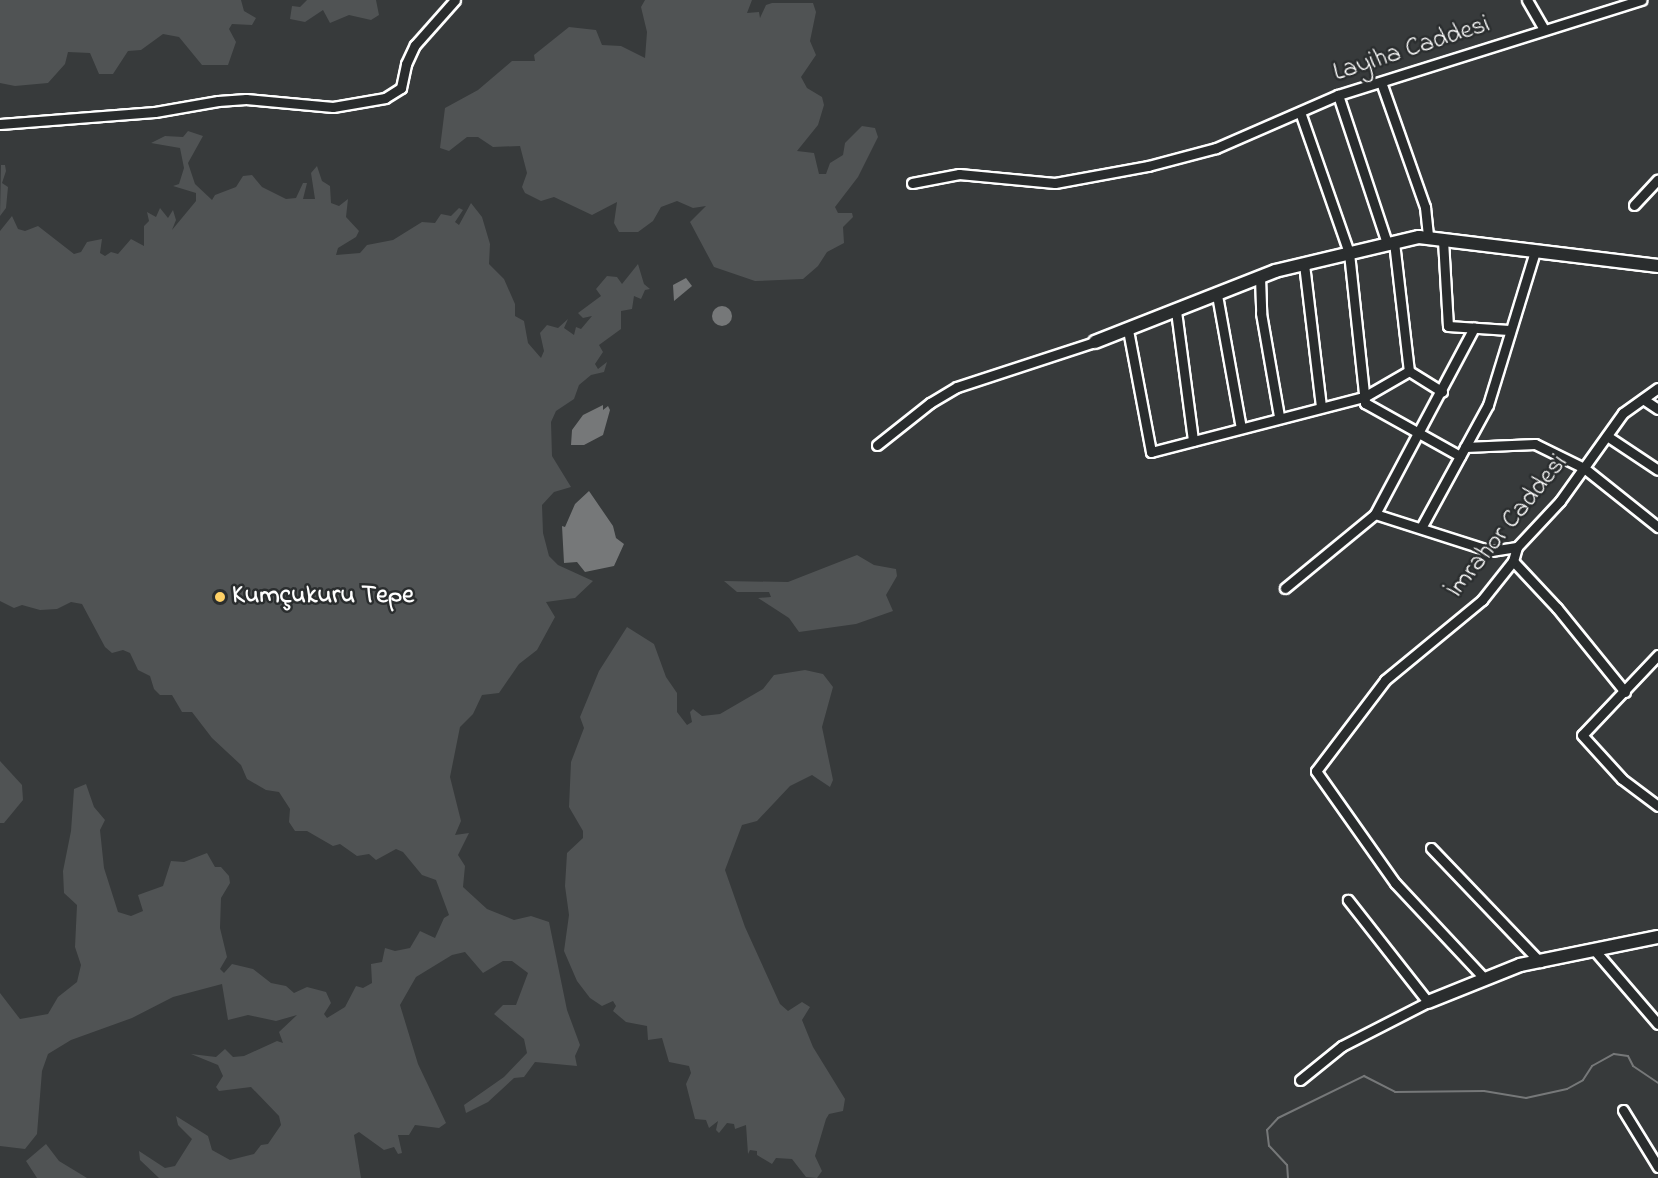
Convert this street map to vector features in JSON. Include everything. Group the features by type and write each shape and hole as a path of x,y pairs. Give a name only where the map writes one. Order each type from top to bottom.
{"street":[{"path":"0,124 155,112 218,101 333,107 385,98 401,87 406,64 415,45 454,0"},
{"path":"1527,0 1544,30"},
{"name":"Layiha Caddesi","path":"912,183 959,174 1055,183 1092,179 1216,148 1338,95 1641,0"},
{"path":"1381,82 1425,207 1428,238"},
{"path":"1338,95 1391,242 1408,371"},
{"path":"1300,112 1349,253 1365,403 1418,433 1463,452 1535,444 1584,468 1658,527"},
{"path":"1634,205 1658,179"},
{"path":"877,445 957,387 1095,342 1260,278 1304,264 1391,242 1428,238 1658,266"},
{"path":"1443,240 1449,326 1509,330"},
{"path":"1422,526 1488,405 1534,251"},
{"path":"1304,264 1322,407"},
{"path":"1260,278 1261,313 1279,416"},
{"path":"1216,295 1241,428"},
{"path":"1176,312 1193,441"},
{"path":"1285,588 1375,514 1442,392 1474,328"},
{"path":"1128,330 1151,452 1279,416 1364,397 1408,371"},
{"path":"1408,371 1442,392"},
{"name":"İmrahor Caddesi","path":"1485,978 1395,883 1316,771 1385,680 1482,600 1513,561 1517,547 1560,501 1623,413 1658,388"},
{"path":"1643,399 1658,409"},
{"path":"1606,436 1658,470"},
{"path":"1375,514 1422,526 1491,551 1517,547"},
{"path":"1513,561 1557,608 1625,692"},
{"path":"1658,655 1625,692 1581,735 1622,779 1658,806"},
{"path":"1431,848 1540,962"},
{"path":"1348,900 1428,1002"},
{"path":"1300,1080 1342,1046 1428,1002 1485,978 1540,962 1596,952 1658,937"},
{"path":"1596,952 1658,1024"},
{"path":"1623,1110 1658,1167"}],"shaded area":[{"path":"0,0 241,0 244,11 256,18 252,25 232,24 229,29 236,42 228,65 202,65 179,37 163,34 141,50 128,51 113,74 99,74 90,53 68,52 65,64 48,83 15,86 0,83"},
{"path":"307,0 376,0 379,15 371,20 349,15 330,23 323,10 305,22 290,19 292,6 300,7"},
{"path":"645,0 752,0 747,13 759,12 760,18 766,5 772,3 813,3 816,12 810,41 816,55 801,77 807,88 822,97 824,105 818,125 797,151 814,153 819,174 826,174 830,163 843,155 845,143 862,126 875,128 878,137 858,177 835,207 838,213 852,213 853,217 843,227 844,243 827,252 818,266 803,279 755,281 714,267 690,222 706,206 693,208 677,201 661,207 653,221 638,232 619,232 614,223 617,202 592,215 554,197 541,201 525,193 522,187 527,173 520,146 493,147 478,137 467,137 449,151 440,148 445,108 478,90 512,61 535,61 534,55 569,27 596,30 602,45 621,46 645,58 647,32 641,7"},
{"path":"188,131 203,136 188,163 195,184 212,200 215,195 236,187 243,176 252,175 262,187 286,199 296,198 303,183 307,183 303,199 315,199 311,173 317,166 322,181 330,186 331,203 339,206 348,199 346,217 359,231 356,237 338,248 336,255 360,253 367,245 393,240 422,222 435,223 441,214 451,216 459,208 463,210 455,222 459,225 471,203 482,217 490,244 489,264 504,279 515,304 515,316 524,321 528,343 541,358 544,351 540,333 547,325 558,328 568,319 564,328 574,335 576,327 581,329 592,316 583,318 578,313 601,296 596,289 607,276 617,277 622,284 638,264 644,284 650,289 645,290 641,299 634,296 632,309 621,311 621,329 599,345 603,352 595,364 598,369 607,362 604,372 591,375 579,385 574,399 556,411 551,422 552,456 571,487 554,492 542,505 543,533 549,556 558,565 593,581 575,598 546,602 555,617 537,650 519,664 499,693 482,695 473,714 460,727 450,777 461,821 455,835 469,833 458,855 465,866 463,887 487,909 514,920 531,916 549,922 567,1010 580,1045 575,1056 577,1066 535,1062 524,1077 514,1078 488,1102 466,1113 464,1105 504,1077 527,1053 524,1039 494,1014 503,1005 516,1005 528,973 512,961 503,961 483,973 465,952 452,955 416,977 400,1005 418,1064 446,1123 439,1128 415,1125 409,1135 398,1135 402,1153 398,1154 394,1147 384,1150 359,1132 354,1135 361,1178 159,1178 140,1160 139,1151 165,1168 175,1166 192,1139 178,1125 176,1116 208,1136 212,1150 230,1160 254,1154 261,1145 268,1144 281,1125 279,1116 251,1087 219,1091 216,1087 223,1076 218,1065 191,1054 216,1057 225,1049 233,1057 244,1056 277,1041 283,1043 279,1032 297,1015 276,1021 248,1015 228,1020 222,984 173,997 132,1018 71,1040 48,1054 42,1071 37,1134 25,1149 0,1146 0,993 20,1019 48,1014 58,997 77,982 81,965 75,947 77,905 64,893 63,871 71,831 74,789 86,784 94,807 105,820 100,830 104,868 118,912 131,916 143,911 138,895 163,886 171,861 184,862 207,853 215,867 221,867 229,876 230,883 221,898 220,928 227,957 220,969 224,973 232,964 253,969 271,983 286,986 294,993 307,987 326,992 331,1003 324,1014 327,1018 345,1007 356,986 363,988 372,983 371,964 382,962 385,948 395,951 410,948 420,931 435,938 444,918 449,915 436,880 422,875 403,852 396,849 376,860 369,854 357,856 340,844 333,846 307,831 295,831 289,822 290,809 279,792 266,790 247,779 241,765 212,738 192,712 182,712 172,695 160,695 154,689 150,676 138,670 130,653 123,650 112,653 105,647 82,604 71,602 57,609 40,610 22,605 14,608 0,601 0,231 12,216 18,229 25,231 38,226 74,254 81,252 87,242 102,239 100,253 105,256 111,252 118,254 131,239 144,246 144,226 149,221 147,212 156,217 160,208 168,218 173,210 176,220 172,230 196,201 196,193 173,186 179,184 184,168 180,148 151,143 165,136 183,137"},
{"path":"1,165 5,165 6,171 2,183 8,187 6,208 0,216"},
{"path":"686,278 692,286 674,301 673,285"},
{"path":"722,306 729,309 732,316 729,323 722,326 715,323 712,316 715,309"},
{"path":"603,405 603,410 608,406 610,410 603,435 584,445 571,445 572,430 583,415"},
{"path":"589,491 613,526 616,538 624,544 614,566 585,572 577,562 564,563 562,526 565,527 575,504"},
{"path":"857,555 874,565 896,569 897,576 886,595 893,611 856,624 799,632 789,618 758,598 771,597 769,592 737,592 724,581 788,582"},
{"path":"627,627 654,644 666,677 677,693 677,712 687,725 692,722 690,712 693,709 702,716 720,714 763,689 774,675 805,670 823,674 833,687 822,727 833,780 830,787 812,775 790,786 757,821 742,825 725,870 745,927 780,1004 788,1011 802,1002 810,1007 802,1020 813,1047 845,1099 843,1111 829,1114 826,1119 815,1156 822,1171 817,1178 806,1177 792,1159 776,1158 772,1164 757,1155 757,1151 750,1150 748,1154 746,1125 735,1129 734,1124 727,1123 719,1133 716,1130 718,1121 709,1128 706,1120 695,1119 686,1084 691,1073 689,1066 669,1062 662,1038 648,1040 647,1026 626,1022 613,1011 616,1006 613,1001 602,1006 590,998 577,981 564,951 569,915 565,886 567,853 583,838 583,831 569,807 571,762 584,728 580,717 599,671"},
{"path":"0,761 22,785 23,800 4,823 0,823"},
{"path":"46,1144 59,1161 87,1178 37,1178 26,1161"}],"waterway":[{"path":"1288,1178 1287,1165 1269,1146 1267,1130 1278,1118 1364,1076 1395,1092 1484,1091 1526,1098 1567,1089 1583,1080 1592,1066 1614,1054 1628,1056 1633,1066 1658,1083"}],"place":[{"name":"Kumçukuru Tepe","path":"220,597"}]}
